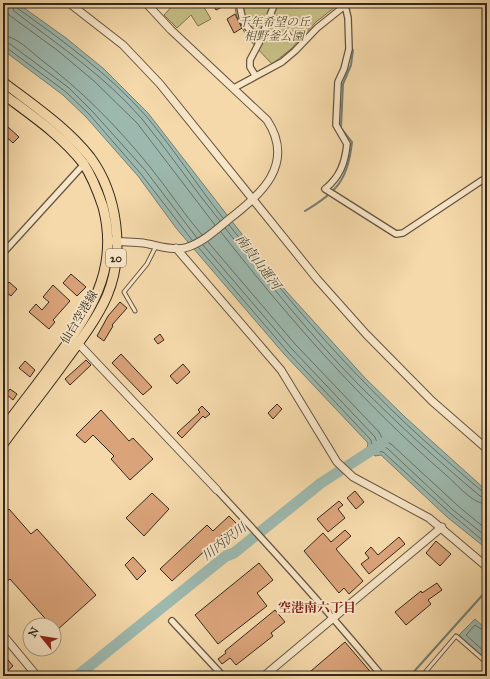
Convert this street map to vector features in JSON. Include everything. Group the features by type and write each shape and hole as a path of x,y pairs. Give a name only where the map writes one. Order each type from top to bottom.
{"main road":[{"name":"仙台空港線","path":"3,82 51,118 87,161 101,200 112,241 98,294 75,340 3,444"},
{"name":"仙台空港線","path":"3,94 87,161"},
{"name":"仙台空港線","path":"3,429 75,340"}],"street":[{"path":"69,3 123,45 160,84 317,279 366,334 432,401 487,450"},
{"path":"112,241 180,248 208,236 254,199 266,186 273,174 278,155 277,144 267,120 171,30 146,3"},
{"path":"239,3 243,21 259,43"},
{"path":"255,75 249,63 259,43 275,3"},
{"path":"234,88 255,75 282,62 317,28 346,4"},
{"path":"346,4 349,49 344,69 338,82 336,125 347,144 344,163 339,174 325,189 396,234 403,233 487,177"},
{"path":"3,253 87,161"},
{"path":"180,248 281,370 337,462 353,477 414,508 442,527 487,567"},
{"path":"75,340 262,537 334,618 382,676"},
{"path":"264,676 442,527"},
{"path":"172,622 223,676"},
{"path":"3,634 38,676"}],"lane":[{"path":"135,310 124,292 147,264 156,246"},
{"path":"422,676 456,636 487,663"}],"green space":[{"path":"175,3 202,4 211,19 198,26 191,15 177,28 164,15"},
{"name":"千年希望の丘 相野釜公園","path":"235,3 340,3 316,22 291,49 272,64 253,44 242,29 238,20"}],"water":[{"name":"南貞山運河","path":"3,3 17,3 66,38 104,69 148,113 286,291 365,378 406,418 487,491 487,549 447,517 381,455 375,456 367,448 368,443 284,354 176,228 138,176 86,117 63,95 3,50"},
{"path":"475,619 487,630 487,660 459,635"}],"building":[{"path":"212,3 230,3 216,10"},
{"path":"235,14 242,28 234,33 227,19"},
{"path":"8,127 19,137 13,143 3,134"},
{"path":"71,274 86,287 77,296 63,283"},
{"path":"9,282 17,289 11,296 7,293 3,297 3,289"},
{"path":"53,285 70,301 53,320 55,322 49,329 29,312 36,304 42,310 49,302 43,297"},
{"path":"120,302 127,308 112,325 113,326 104,341 97,336 108,316"},
{"path":"160,334 164,340 158,344 154,339"},
{"path":"121,354 152,387 143,395 112,363"},
{"path":"86,360 91,365 70,385 65,379"},
{"path":"25,361 35,370 30,377 19,368"},
{"path":"183,364 190,372 177,384 170,376"},
{"path":"10,389 17,394 13,400 6,394"},
{"path":"277,404 282,409 273,419 268,413"},
{"path":"202,406 210,414 205,418 203,416 182,438 177,433 200,412 198,410"},
{"path":"101,410 129,441 133,438 153,459 130,480 111,459 114,456 93,435 85,443 76,435"},
{"path":"355,491 364,502 356,509 347,498"},
{"path":"152,493 169,509 144,536 126,518"},
{"path":"339,501 343,505 338,509 345,518 328,532 317,519"},
{"path":"9,509 31,534 37,529 96,595 62,626 62,617 44,617 10,579 3,585 3,563 7,559 3,555 3,514"},
{"path":"229,516 238,525 224,538 222,535 172,581 160,569 207,525 213,531"},
{"path":"345,530 351,536 336,549 363,581 349,594 344,588 339,593 304,551 323,533 331,542"},
{"path":"399,537 405,544 369,574 361,564 369,558 365,553 371,547 378,555"},
{"path":"436,541 451,554 440,566 426,553"},
{"path":"133,557 146,571 137,580 125,565"},
{"path":"259,563 273,580 257,593 267,606 218,644 195,615"},
{"path":"437,583 442,590 428,600 431,604 406,625 395,612 421,591 422,593"},
{"path":"275,610 285,622 271,633 273,636 236,665 230,658 222,664 218,659 226,653 225,651"},
{"path":"345,642 374,676 305,676"},
{"path":"3,654 13,666 3,675"}],"waterway":[{"path":"305,211 333,191 344,176 347,166 352,142 341,128 343,84 351,65 353,50"},
{"name":"川内沢川","path":"77,676 226,556 234,553 321,483 383,443"},
{"path":"410,676 487,590"}],"district":[{"name":"空港南六丁目","path":"317,608"}]}
